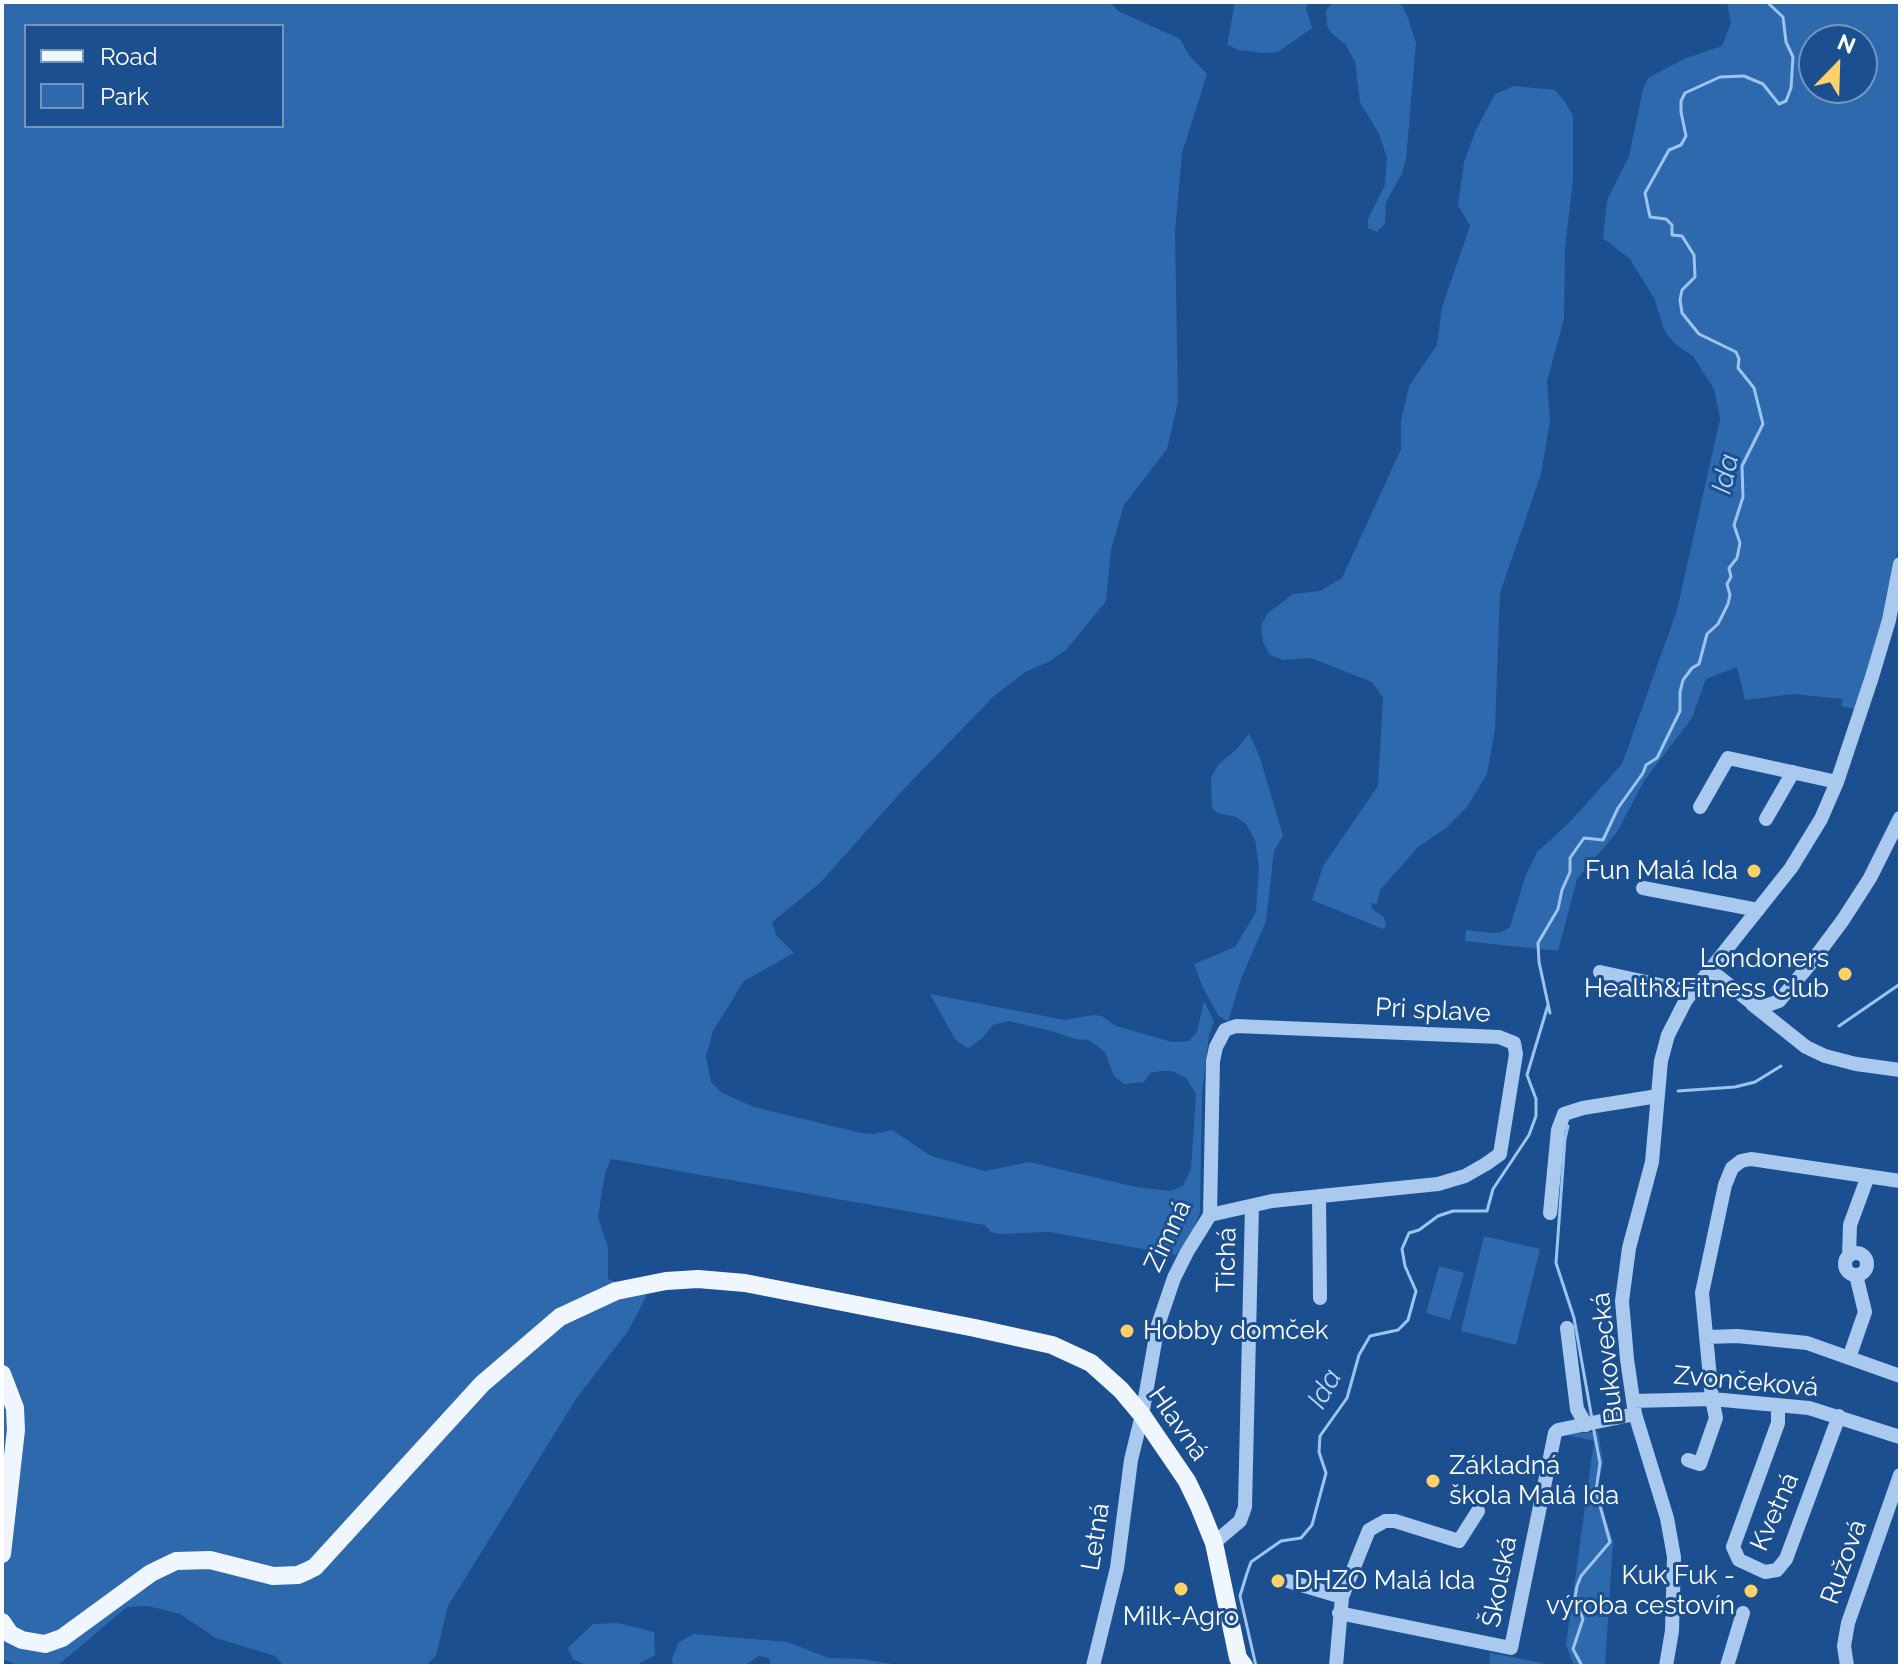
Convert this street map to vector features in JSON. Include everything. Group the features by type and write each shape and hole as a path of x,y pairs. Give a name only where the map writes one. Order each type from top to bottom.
{"main road":[{"name":"Hlavná","path":"2,1622 10,1634 22,1640 45,1644 62,1638 151,1573 176,1561 210,1560 273,1576 298,1575 315,1567 502,1364 560,1317 616,1291 666,1281 698,1279 745,1283 1052,1345 1091,1363 1142,1415 1187,1481 1214,1543 1239,1663"},
{"path":"2,1374 15,1408 16,1430 2,1554"}],"street":[{"name":"Bukovecká","path":"1666,1666 1672,1631 1674,1557 1667,1518 1634,1407 1623,1316 1624,1275 1629,1248 1649,1180 1663,1051 1674,1019 1689,996 1791,868 1810,839 1837,782 1889,620 1900,564"},
{"path":"1700,807 1728,758 1837,782"},
{"path":"1766,819 1793,772"},
{"path":"1752,1003 1769,1005 1783,997 1843,920 1898,827"},
{"path":"1643,888 1758,910"},
{"path":"1710,970 1810,1049 1856,1064 1900,1070"},
{"path":"1600,972 1689,996"},
{"name":"Pri splave","path":"1210,1215 1319,1196 1438,1184 1465,1176 1500,1154 1516,1054 1514,1043 1499,1037 1236,1026 1225,1030"},
{"name":"Zimná","path":"1142,1415 1163,1308 1187,1252 1210,1215 1213,1061 1225,1030"},
{"path":"1550,1213 1558,1130 1564,1114 1658,1096"},
{"path":"1688,1460 1700,1464 1716,1418 1703,1285 1729,1173 1736,1164 1751,1159 1900,1181"},
{"path":"1849,1358 1865,1312 1868,1271 1861,1255 1849,1256 1850,1225 1868,1176"},
{"path":"1319,1196 1320,1298"},
{"name":"Tichá","path":"1214,1543 1240,1521 1245,1507 1252,1206"},
{"path":"1567,1328 1577,1409 1592,1423"},
{"path":"1708,1337 1737,1336 1807,1343 1900,1376"},
{"name":"Zvončeková","path":"1634,1407 1712,1399 1809,1408 1900,1437"},
{"name":"Kvetná","path":"1778,1405 1778,1423 1733,1547 1739,1560 1765,1572 1777,1570 1786,1559 1839,1416"},
{"name":"Školská","path":"1339,1613 1511,1648 1554,1436 1558,1430 1592,1423 1634,1407"},
{"name":"Letná","path":"1093,1666 1117,1568 1131,1460 1142,1415"},
{"name":"Ružová","path":"1847,1666 1844,1646 1848,1623 1900,1475"},
{"name":"Školská","path":"1336,1666 1342,1597 1369,1530 1395,1521 1459,1541 1478,1511"},
{"path":"1288,1581 1342,1597"},
{"path":"1727,1666 1743,1613"}],"green space":[{"path":"2,2 1110,2 1118,11 1180,39 1189,55 1207,74 1182,153 1175,232 1178,402 1167,449 1124,505 1111,550 1106,601 1066,650 1025,672 993,697 903,790 819,884 772,922 776,935 794,953 744,981 713,1031 706,1056 711,1082 722,1093 754,1107 861,1133 892,1130 931,1156 985,1171 1029,1162 1136,1187 1171,1191 1183,1186 1191,1169 1196,1094 1186,1078 1172,1071 1162,1071 1150,1073 1144,1082 1124,1084 1114,1076 1105,1052 1089,1040 1008,1021 993,1025 968,1049 955,1039 930,994 1065,1020 1102,1016 1116,1026 1172,1042 1189,1041 1197,1032 1204,1001 1214,1021 1209,1035 1202,1092 1200,1212 1194,1228 1176,1255 1049,1232 1000,1234 991,1232 985,1225 611,1159 605,1173 598,1217 608,1248 608,1279 647,1295 628,1331 576,1399 448,1606 436,1655 426,1666 284,1666 275,1656 216,1638 180,1614 148,1606 127,1607 57,1666 21,1666 2,1659"},
{"path":"1235,2 1309,2 1306,8 1312,28 1278,52 1239,50 1227,45"},
{"path":"1333,2 1400,2 1416,43 1406,159 1386,202 1385,223 1377,232 1368,228 1368,219 1385,185 1387,158 1379,134 1360,102 1355,62 1346,45 1331,33 1327,25 1326,11"},
{"path":"1727,2 1900,2 1900,540 1886,608 1856,710 1841,706 1843,699 1793,694 1745,700 1737,667 1706,679 1692,718 1644,781 1617,832 1577,879 1558,951 1465,941 1466,930 1493,933 1510,927 1525,877 1537,852 1568,824 1622,764 1677,610 1720,419 1714,389 1693,356 1676,345 1665,332 1654,298 1630,259 1603,238 1607,200 1629,156 1648,78 1684,59 1722,46 1731,23"},
{"path":"1514,86 1555,90 1573,116 1573,179 1565,248 1564,319 1547,381 1550,421 1541,474 1500,593 1495,729 1487,774 1467,807 1446,828 1418,847 1380,890 1377,904 1371,903 1372,909 1384,917 1386,926 1383,929 1312,900 1323,866 1378,786 1383,698 1372,682 1311,658 1283,660 1270,655 1263,642 1261,625 1268,613 1293,594 1320,591 1342,578 1401,449 1401,421 1409,386 1437,345 1442,307 1470,226 1458,205 1464,162 1495,94"},
{"path":"1249,733 1260,758 1283,836 1274,851 1266,921 1241,979 1228,1022 1218,1015 1194,964 1235,947 1256,912 1259,867 1255,840 1246,824 1212,808 1211,777 1219,764 1237,749"},
{"path":"1484,1236 1540,1249 1516,1345 1461,1331"},
{"path":"1439,1266 1464,1273 1450,1320 1426,1313"},
{"path":"1598,1431 1603,1462 1599,1481 1602,1507 1613,1541 1605,1666 1574,1666 1566,1645 1594,1441 1567,1435"},
{"path":"618,1623 654,1632 655,1655 635,1666 588,1666 573,1659 568,1648 593,1624"},
{"path":"694,1634 788,1642 828,1658 861,1659 905,1666 771,1666 769,1658 759,1656 743,1666 673,1666 672,1659 679,1642"},
{"path":"1491,1653 1558,1666 1489,1666"}],"waterway":[{"name":"Ida","path":"1550,1013 1538,943 1558,909 1570,872 1570,858 1584,838 1603,840 1618,808 1646,765 1657,758 1680,711 1683,680 1699,664 1707,634 1718,624 1730,595 1727,584 1731,577 1729,568 1737,558 1740,543 1734,525 1743,497 1742,466 1763,424 1754,388 1738,368 1736,352 1699,334 1682,313 1682,290 1695,277 1694,255 1682,236 1672,235 1672,225 1666,219 1650,217 1645,193 1669,150 1681,145 1686,136 1681,112 1685,93 1720,77 1744,76 1763,84 1779,104 1786,101 1791,88 1793,57 1786,42 1783,17 1767,2"},
{"path":"1839,1026 1900,984"},
{"name":"Ida","path":"1256,1666 1240,1596 1251,1562 1281,1541 1301,1538 1312,1525 1326,1473 1319,1452 1320,1436 1347,1398 1359,1355 1370,1336 1398,1330 1408,1320 1416,1291 1405,1266 1402,1249 1409,1233 1453,1211 1487,1211 1493,1189 1529,1135 1536,1116 1536,1099 1527,1075 1548,1005"},
{"path":"1678,1091 1735,1087 1755,1082 1781,1066"},
{"path":"1568,1126 1556,1263 1574,1318 1592,1419"},
{"path":"1582,1666 1573,1649 1583,1619 1575,1598 1577,1586 1581,1576 1610,1542 1596,1491 1600,1463 1593,1426"}],"place":[{"name":"Fun Malá Ida","path":"1754,871"},
{"name":"Londoners Health&Fitness Club","path":"1845,974"},
{"name":"Hobby domček","path":"1127,1331"},
{"name":"Základná škola Malá Ida","path":"1433,1481"},
{"name":"DHZO Malá Ida","path":"1278,1581"},
{"name":"Milk-Agro","path":"1181,1589"},
{"name":"Kuk Fuk - výroba cestovín","path":"1751,1591"}]}
